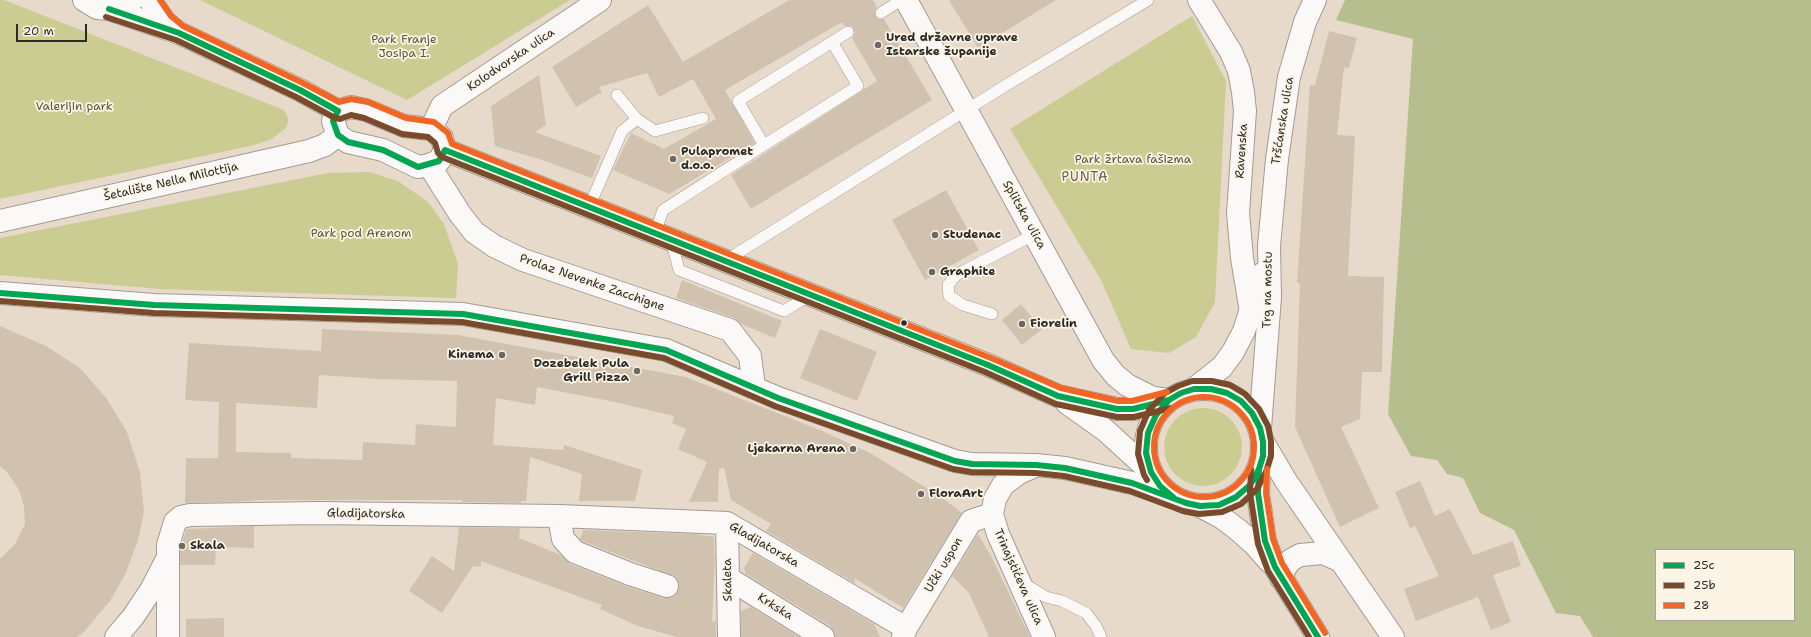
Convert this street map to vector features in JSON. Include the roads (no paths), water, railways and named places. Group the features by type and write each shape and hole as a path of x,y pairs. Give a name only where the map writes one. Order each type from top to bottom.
{"street":[{"path":"84,0 97,8 109,9 178,33 300,90 338,111"},
{"path":"109,9 120,7 132,0"},
{"path":"150,0 165,22 178,33"},
{"name":"Kolodvorska ulica","path":"431,129 442,106 600,0"},
{"name":"Splitska ulica","path":"906,0 1103,360 1115,376 1140,393 1153,398 1169,400"},
{"name":"Ravenska","path":"1199,0 1231,52 1238,71 1243,92 1245,111 1238,213 1242,258 1251,312"},
{"name":"Tršćanska ulica","path":"1269,246 1277,159 1289,77 1305,22 1315,0"},
{"path":"350,107 366,110 404,126 431,129 442,138 445,150 439,161 418,167 383,150 348,142 338,135 333,122 338,111 350,107"},
{"name":"Šetalište Nella Milottija","path":"0,220 308,151 325,145 338,135"},
{"path":"445,150 988,365 1058,396"},
{"name":"Prolaz Nevenke Zacchigne","path":"429,165 474,232 494,246 523,260 730,330 750,356 754,387"},
{"name":"Trg na mostu","path":"1194,389 1222,368 1244,331 1251,312 1269,246"},
{"name":"Trg na mostu","path":"1058,396 1105,430 1151,472 1160,486 1173,497 1186,503 1200,506 1219,504 1236,497 1250,485 1259,469 1263,456 1261,435 1270,297 1269,246"},
{"path":"0,293 154,305 463,314 666,350 785,400 955,461 972,464 1036,465 1065,468 1132,483 1173,497"},
{"name":"Trg na mostu","path":"1058,396 1117,409 1133,409 1169,400 1181,393 1194,389 1211,389 1227,393 1241,401 1252,413 1261,435 1286,481 1393,637"},
{"name":"Trg na mostu","path":"1151,472 1146,453 1148,433 1156,415 1169,400"},
{"name":"Trinajstićeva ulica","path":"1036,465 1019,473 1003,485 995,498 992,514 998,534 1044,637"},
{"path":"1259,469 1258,493 1265,541 1278,573"},
{"path":"1200,506 1221,517 1254,544 1278,573 1318,637"},
{"name":"Gladijatorska","path":"168,558 168,545 175,522 181,517 190,515 309,513 558,516 727,523 904,633"},
{"name":"Učki uspon","path":"904,633 971,521 992,514"},
{"path":"558,516 563,538 575,552 630,574 667,586"},
{"name":"Skaleta","path":"727,523 729,637"},
{"path":"1278,573 1300,555 1323,553 1341,561"},
{"path":"116,637 133,617 152,590 168,558"},
{"path":"168,558 168,637"},
{"name":"Krkska","path":"728,578 823,637"}],"lane":[{"path":"881,13 901,0"},
{"path":"725,261 1148,0"},
{"path":"764,145 738,101 848,32"},
{"path":"810,295 784,311 679,270 663,236 663,210 858,86 832,42"},
{"path":"617,95 637,119 655,130 703,118"},
{"path":"589,207 622,131 637,119"},
{"path":"992,314 963,305 949,296 948,284 956,275 1035,234"},
{"path":"1019,581 1046,597 1062,601 1086,613 1096,626 1101,637"}],"place":[{"name":"Ured državne uprave Istarske županije","path":"878,45"},
{"name":"Pulapromet d.o.o.","path":"673,159"},
{"name":"Studenac","path":"935,235"},
{"name":"Graphite","path":"932,272"},
{"name":"Fiorelin","path":"1022,324"},
{"name":"Kinema","path":"502,355"},
{"name":"Dozebelek Pula Grill Pizza","path":"637,371"},
{"name":"Ljekarna Arena","path":"853,449"},
{"name":"FloraArt","path":"921,494"},
{"name":"Skala","path":"182,546"}],"district":[{"name":"PUNTA","path":"1085,178"}],"park label":[{"name":"Park Franje Josipa I.","path":"404,47"},
{"name":"Valerijin park","path":"74,107"},
{"name":"Park žrtava fašizma","path":"1133,160"},
{"name":"Park pod Arenom","path":"361,234"}]}
